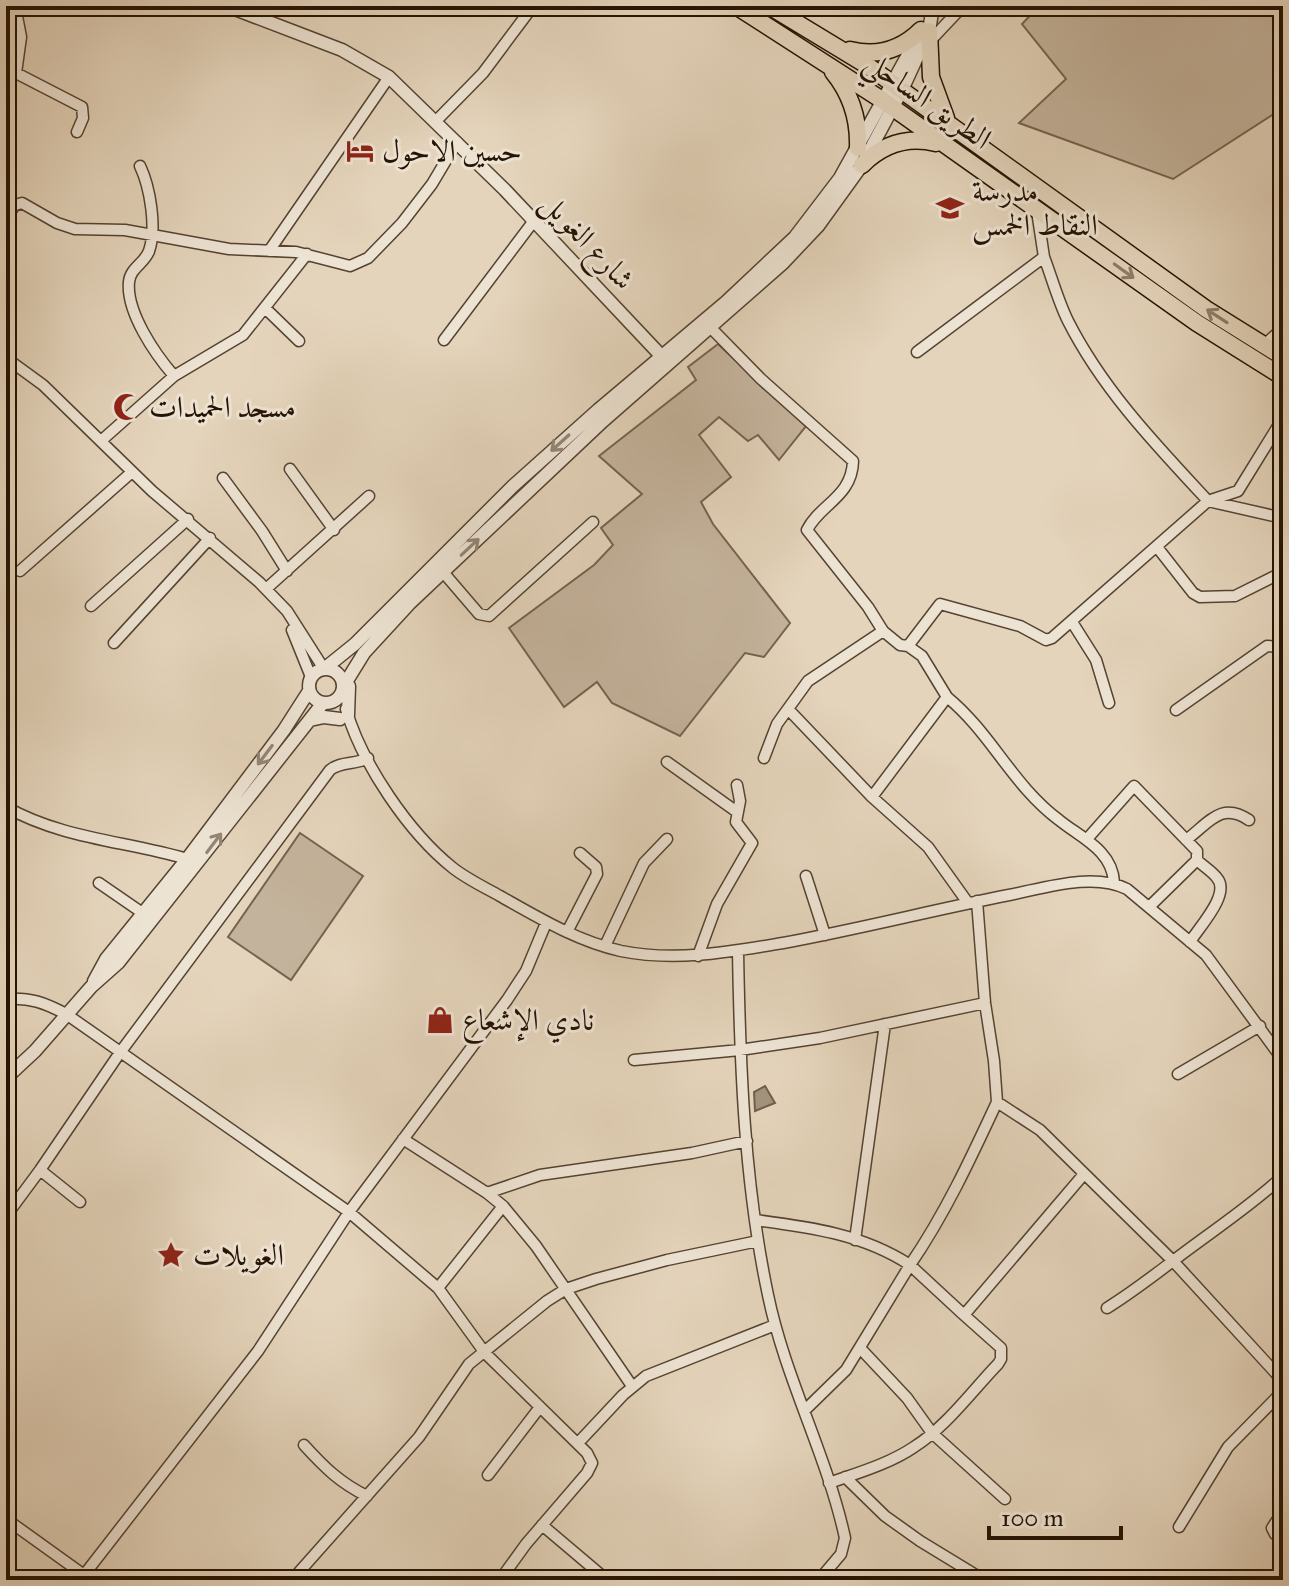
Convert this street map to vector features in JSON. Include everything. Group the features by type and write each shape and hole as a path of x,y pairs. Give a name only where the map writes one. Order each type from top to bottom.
{"highway":[{"name":"الطريق الساحلي","path":"736,6 821,59 1197,323 1283,377"},
{"name":"الطريق الساحلي","path":"769,6 897,86 1206,309 1283,357"},
{"path":"837,46 865,53 886,52 926,34 933,88 949,123"},
{"path":"821,59 841,83 851,102 857,124 858,148"},
{"path":"862,165 884,148 897,143 924,141 951,150"}],"street":[{"path":"15,6 21,37 16,73 82,107 83,118 77,132"},
{"name":"شارع الغويل","path":"227,6 342,50 389,77 457,142 665,360"},
{"path":"436,121 483,73 533,6"},
{"path":"6,1078 35,1051 148,927 294,737 324,703 334,702 364,653 410,603 603,421 665,360 675,345 795,237 826,198 887,104 926,34 932,6"},
{"path":"926,34 963,6"},
{"path":"269,251 389,77"},
{"path":"91,987 106,959 187,859 284,730 309,691 311,677 321,664 341,656 513,486 641,373 711,328 801,245 833,207 862,165 887,104"},
{"path":"6,218 19,203 75,229 125,230 189,243 307,254 350,266 368,258 402,223 432,184 457,142"},
{"path":"140,166 148,186 151,234 149,253 130,275 130,294 141,329 174,376"},
{"path":"1037,211 1044,257 1067,319 1110,390 1208,501 1283,518"},
{"path":"444,340 533,222"},
{"path":"102,440 174,376 243,335 307,254"},
{"path":"917,352 1044,257"},
{"path":"265,308 299,341"},
{"path":"711,328 761,379 853,461 852,474 839,497 807,530 868,607 883,631 927,662 947,697 967,713 1009,771 1059,821 1087,839 1111,866 1114,882"},
{"path":"1263,346 1283,328"},
{"path":"641,373 646,361 646,340 675,345"},
{"path":"6,358 43,385 132,472 210,538 287,611 321,664 338,674 343,690 344,717"},
{"path":"908,646 940,604 1020,626 1046,640 1055,637 1208,501 1238,491 1283,418"},
{"path":"290,469 334,530"},
{"path":"20,571 132,472"},
{"path":"223,478 287,571"},
{"path":"266,589 369,496"},
{"path":"91,606 188,519"},
{"path":"443,572 479,614 489,616 593,522"},
{"path":"114,643 210,538"},
{"path":"1157,547 1193,593 1200,597 1235,596 1283,572"},
{"path":"279,603 311,677"},
{"path":"1072,622 1096,660 1109,703"},
{"path":"764,758 771,736 813,675 843,660 883,631"},
{"path":"1176,710 1267,646 1283,647"},
{"path":"344,717 352,669"},
{"path":"309,691 314,699 344,717 413,829 445,861 472,881 567,932 635,953 698,956 825,935 1056,886 1114,882 1127,889 1206,955 1283,1060"},
{"path":"872,797 947,697"},
{"path":"788,709 872,797 928,847 972,902 997,1102 969,1164 930,1237 860,1348 832,1386 804,1411"},
{"path":"310,720 344,717"},
{"path":"6,1216 119,1054 330,770 338,765 354,764 366,754"},
{"path":"667,762 737,812"},
{"path":"698,956 717,904 752,843 737,825 740,801 737,785"},
{"path":"1087,839 1134,786 1197,851 1197,860 1149,907"},
{"path":"6,807 39,823 79,836 149,848 187,859"},
{"path":"1186,840 1225,811 1237,812 1249,820"},
{"path":"605,946 644,863 667,839"},
{"path":"567,932 597,874 596,867 580,853"},
{"path":"1190,942 1212,910 1221,890 1220,880 1197,860"},
{"path":"806,876 825,935"},
{"path":"99,883 144,914"},
{"path":"6,1519 88,1578 258,1351 349,1212 516,988 546,923"},
{"path":"738,951 740,1050 758,1241 775,1325 843,1529 845,1546 819,1580"},
{"path":"6,999 42,1001 66,1014 349,1212 438,1288 485,1353 578,1443 590,1458 590,1468 500,1580"},
{"path":"634,1060 740,1050 820,1038 985,1003"},
{"path":"855,1240 885,1024"},
{"path":"1178,1074 1260,1026"},
{"path":"1272,1044 1283,1036"},
{"path":"997,1102 1040,1130 1173,1261 1283,1381"},
{"path":"403,1139 503,1206 536,1246 632,1386"},
{"path":"487,1193 540,1175 692,1153 747,1141"},
{"path":"40,1170 80,1202"},
{"path":"964,1315 1084,1174"},
{"path":"1107,1308 1147,1283 1283,1176"},
{"path":"438,1288 503,1206"},
{"path":"755,1220 815,1228 893,1254 910,1265 1001,1348 1001,1359 932,1433 908,1451 829,1483"},
{"path":"292,1580 419,1437 469,1364 547,1301 566,1289 667,1260 758,1241"},
{"path":"578,1443 632,1386 662,1368 775,1325"},
{"path":"860,1348 907,1398 932,1433 1005,1499"},
{"path":"1179,1527 1228,1447 1283,1391"},
{"path":"488,1475 540,1407"},
{"path":"304,1445 329,1473 347,1487 367,1496"},
{"path":"845,1477 885,1516 984,1580"},
{"path":"1283,1511 1272,1528 1283,1540"},
{"path":"542,1525 607,1580"}],"shaded area":[{"path":"1039,6 1283,6 1283,108 1173,179 1019,123 1066,79 1022,24"},
{"path":"718,344 806,426 779,460 758,435 748,441 719,417 699,435 731,477 701,502 713,524 790,623 764,657 745,653 680,736 612,703 597,682 564,707 509,628 594,565 613,545 601,528 642,494 599,456 696,380 688,367"},
{"path":"300,833 363,876 291,980 228,937"},
{"path":"765,1086 775,1103 755,1111 754,1092"}],"place":[{"name":"حسين الاحول","path":"360,151"},
{"name":"مدرسة النقاط الخمس","path":"950,208"},
{"name":"مسجد الحميدات","path":"127,407"},
{"name":"نادي الإشعاع","path":"440,1020"},
{"name":"الغويلات","path":"171,1255"}]}
